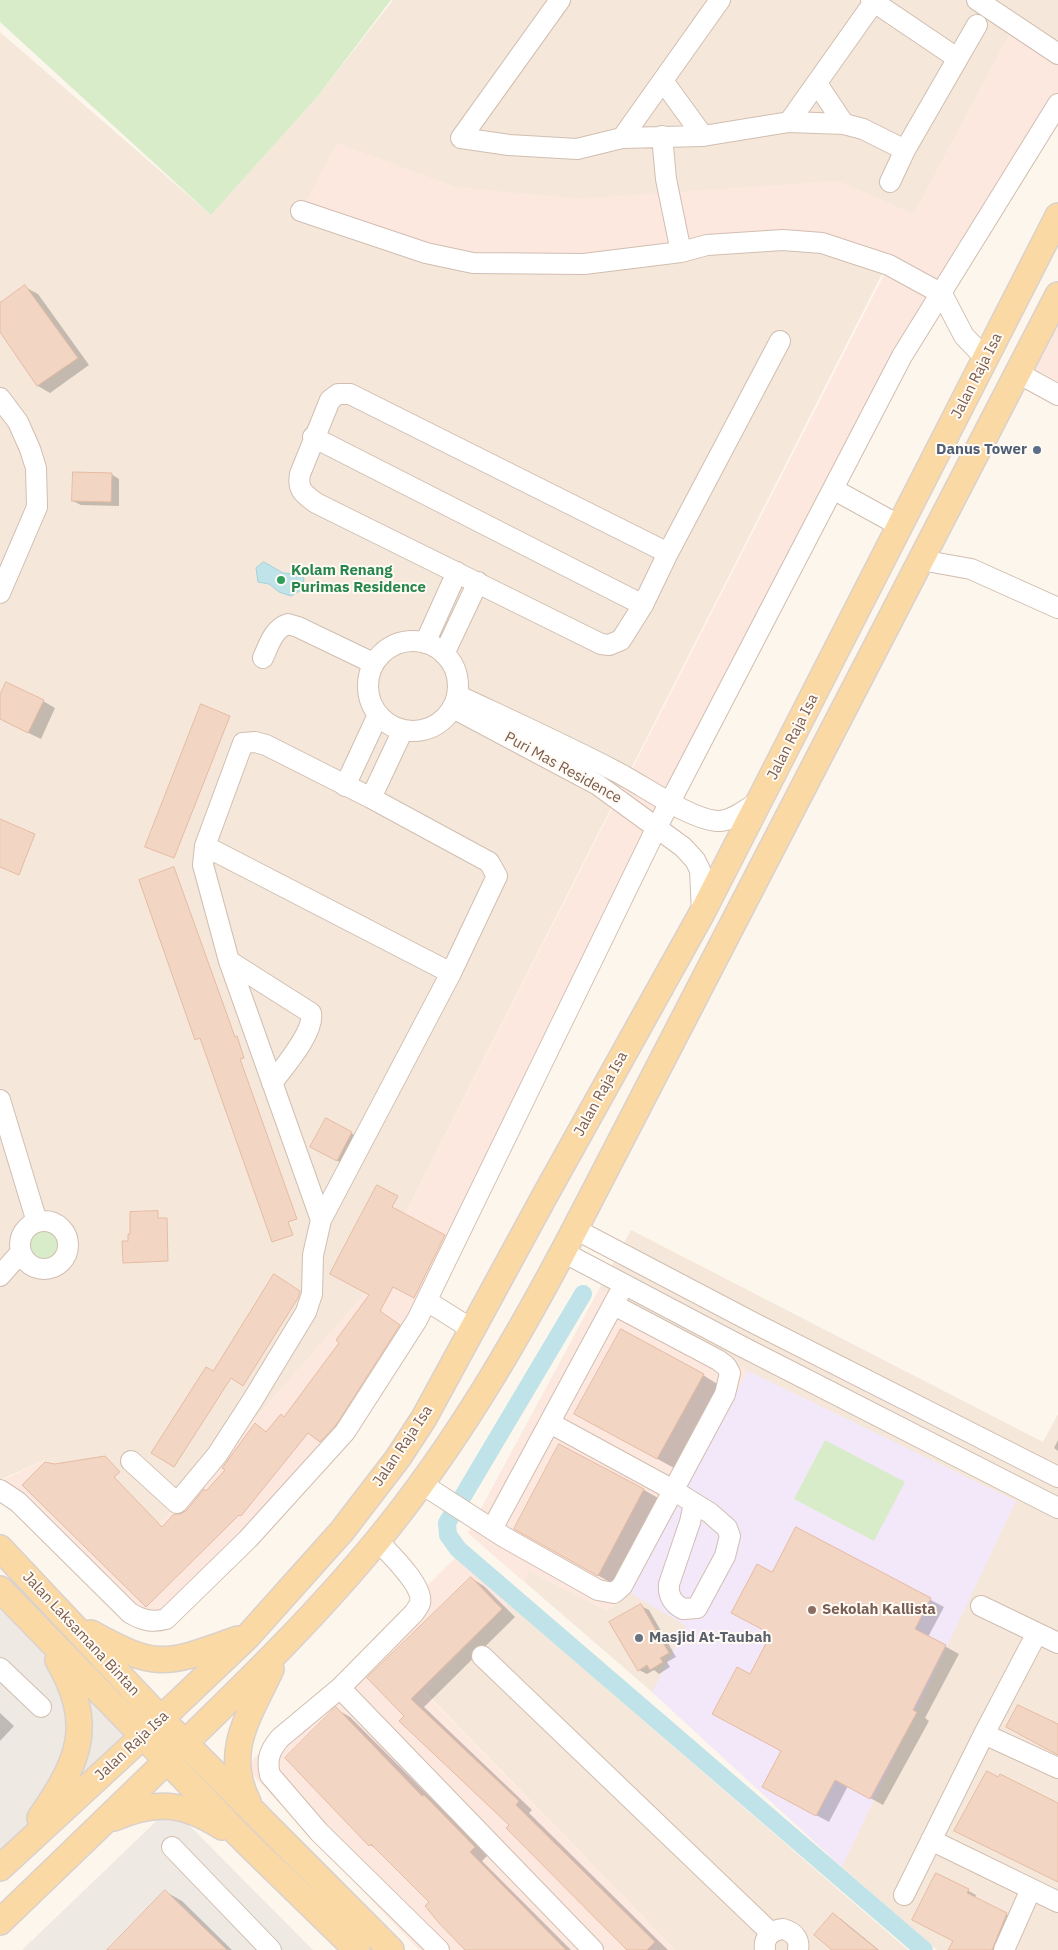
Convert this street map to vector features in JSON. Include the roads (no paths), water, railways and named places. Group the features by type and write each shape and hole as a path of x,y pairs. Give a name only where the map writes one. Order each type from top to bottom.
{"main road":[{"name":"Jalan Raja Isa","path":"7,1860 143,1736 248,1636 342,1531 398,1458 424,1418 702,913 1058,216"},
{"path":"0,1922 278,1653 378,1541 422,1484 508,1351 563,1252 1058,295"},
{"path":"823,678 853,694"},
{"name":"Jalan Laksamana Bintan","path":"0,1548 161,1719 391,1950"},
{"name":"Jalan Laksamana Bintan","path":"0,1589 247,1843"},
{"path":"67,1619 126,1653 158,1661 192,1656 248,1636"},
{"path":"7,1860 67,1775 75,1754 79,1735 79,1711 76,1696 43,1634"},
{"path":"251,1810 237,1778 236,1760 245,1723 278,1653"},
{"path":"104,1822 141,1807 168,1807 190,1811 211,1820 247,1843 357,1950"}],"street":[{"path":"560,0 461,138 509,146 577,149 622,138 703,136 789,122 844,124 863,129 905,150"},
{"path":"622,138 720,0"},
{"path":"789,122 818,85 872,1 957,58"},
{"path":"980,1 1058,54"},
{"path":"890,182 905,150 977,25"},
{"path":"664,81 703,136"},
{"path":"818,85 844,124"},
{"path":"0,1490 18,1502 130,1613 138,1618 156,1622 166,1619 248,1538 345,1432 365,1404 427,1301 657,827 902,356 1058,104"},
{"path":"662,136 666,179 681,252"},
{"path":"301,211 426,253 473,263 584,264 681,252 707,245 783,240 822,243 889,265 942,294 964,336 986,359"},
{"path":"668,553 350,394 338,394 330,400 313,437 298,482 301,492 316,503 601,644 609,645 621,640 643,605 668,553 780,341"},
{"path":"1018,373 1058,395"},
{"path":"0,398 18,422 30,449 36,468 37,507 0,593"},
{"path":"313,437 643,605"},
{"path":"833,489 900,526"},
{"path":"921,560 971,569 1058,608"},
{"path":"425,643 457,572"},
{"path":"444,654 478,582"},
{"path":"263,658 278,629 288,624 298,627 373,664"},
{"path":"410,641 425,643 444,654 456,673 455,701 446,717 432,727 415,731 403,730 378,716 369,699 368,681 373,664 383,652 396,644 410,641"},
{"name":"Puri Mas Residence","path":"455,701 615,770 671,802 696,814 717,821 726,820 761,800"},
{"name":"Puri Mas Residence","path":"455,701 598,785 683,847 695,860 702,880 702,913"},
{"path":"345,786 378,716"},
{"path":"371,798 403,730"},
{"path":"131,1461 177,1503 217,1455 252,1401 311,1302 313,1255 322,1220 451,973 497,876 496,870 489,862 371,798 266,745 255,742 244,744 205,846 202,865 229,961 322,1220"},
{"path":"205,846 451,973"},
{"path":"229,961 310,1013 311,1022 303,1039 272,1083"},
{"path":"0,1100 37,1222"},
{"path":"37,1222 53,1222 65,1233 68,1241 65,1258 52,1268 44,1270 30,1265 21,1252 21,1237 24,1230 37,1222"},
{"path":"575,1229 752,1322 1058,1477"},
{"path":"0,1276 21,1252"},
{"path":"563,1252 739,1345 1058,1508"},
{"path":"492,1529 626,1284"},
{"path":"427,1301 473,1330"},
{"path":"422,1484 459,1506 492,1529 598,1590 614,1593 626,1580 725,1394 730,1373 726,1366 718,1360 614,1306"},
{"path":"739,1345 752,1322"},
{"path":"550,1423 673,1490 721,1521 727,1528 730,1536 724,1556 697,1608 682,1609 671,1599 668,1593 669,1584 690,1522 694,1504"},
{"path":"378,1541 414,1582 420,1595 420,1603 414,1613 340,1688 272,1748 268,1764 270,1775 319,1832 439,1950"},
{"path":"981,1606 1058,1643"},
{"path":"904,1895 984,1734 1037,1633"},
{"path":"482,1656 764,1943 783,1929 795,1935 800,1949"},
{"path":"0,1668 41,1707"},
{"path":"340,1688 593,1950"},
{"path":"984,1734 1058,1768"},
{"path":"931,1840 1058,1902"},
{"path":"172,1847 271,1950"},
{"path":"1004,1950 1031,1889"}],"water":[{"name":"Kolam Renang Purimas Residence","path":"264,562 283,573 298,574 304,578 303,589 291,596 279,592 269,584 258,582 256,568"}],"waterway":[{"path":"583,1294 447,1523 448,1535 458,1549 924,1950"}],"place":[{"name":"Danus Tower","path":"1037,450"},
{"name":"Kolam Renang Purimas Residence","path":"281,580"},
{"name":"Sekolah Kallista","path":"812,1610"},
{"name":"Masjid At-Taubah","path":"639,1638"}]}
